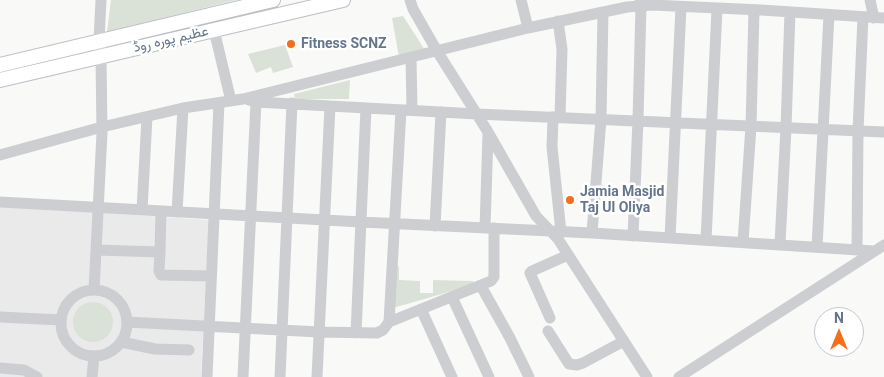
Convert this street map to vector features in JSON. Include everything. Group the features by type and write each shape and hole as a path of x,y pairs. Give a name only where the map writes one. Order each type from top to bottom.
{"main road":[{"name":"عظیم پورہ روڈ","path":"0,65 273,0"},
{"name":"عظیم پورہ روڈ","path":"0,80 343,0"}],"street":[{"path":"94,290 102,127 99,40 101,0"},
{"path":"410,0 413,9 437,51 488,132 536,216 556,232"},
{"path":"521,0 528,28"},
{"path":"0,156 102,127 183,108 243,99 528,28 627,7 671,0"},
{"path":"857,250 858,131 874,18 870,0"},
{"path":"644,4 717,9 758,7 790,12 874,18"},
{"path":"633,236 644,4"},
{"path":"670,238 681,7"},
{"path":"743,242 758,7"},
{"path":"706,240 717,9"},
{"path":"592,233 601,118 603,12"},
{"path":"780,244 790,12"},
{"path":"817,247 829,15"},
{"path":"558,22 562,49 552,147 556,232 568,255 647,377"},
{"path":"207,377 214,215 225,102 214,30"},
{"path":"389,322 395,224 411,58"},
{"path":"243,99 256,102 477,114 884,132"},
{"path":"243,377 256,102"},
{"path":"280,377 292,104"},
{"path":"317,377 330,106"},
{"path":"177,212 183,108"},
{"path":"356,333 366,108"},
{"path":"435,226 441,112"},
{"path":"142,210 147,117"},
{"path":"127,322 319,332 377,333 389,322 491,281 494,277 490,228 488,132"},
{"path":"0,202 214,215 592,233 857,250 879,248"},
{"path":"161,211 159,271 161,275 211,276"},
{"path":"679,377 879,248"},
{"path":"96,250 160,252"},
{"path":"550,318 530,273 568,255"},
{"path":"481,286 510,338 528,377"},
{"path":"94,290 113,296 120,304 125,312 127,322 126,333 114,350 94,356 83,354 73,349 66,341 61,320 68,302 84,292 94,290"},
{"path":"452,297 489,377"},
{"path":"421,309 452,377"},
{"path":"0,317 61,320"},
{"path":"548,331 569,364 573,365 583,363 624,341"},
{"path":"121,342 155,349 189,350"},
{"path":"92,377 94,356"},
{"path":"0,368 24,370 38,377"}],"shaded area":[{"path":"111,0 236,0 107,32"},
{"path":"403,16 425,50 399,57 392,18"},
{"path":"285,45 293,67 273,73 271,67 256,73 248,54"},
{"path":"350,80 349,99 295,99 294,94"},
{"path":"0,206 209,220 201,377 0,377"},
{"path":"399,266 399,280 420,281 420,293 433,293 433,280 473,281 473,285 393,308 394,267"},
{"path":"97,302 104,305 110,311 113,322 112,330 104,339 97,342 89,342 82,339 74,330 73,318 76,311 85,303"}],"place":[{"name":"Fitness SCNZ","path":"291,44"},
{"name":"Jamia Masjid Taj Ul Oliya","path":"570,200"}]}
